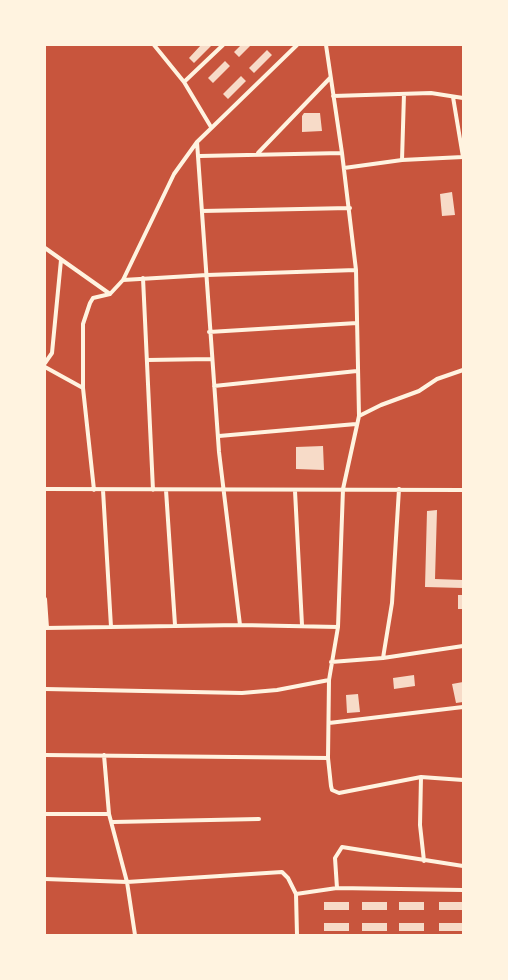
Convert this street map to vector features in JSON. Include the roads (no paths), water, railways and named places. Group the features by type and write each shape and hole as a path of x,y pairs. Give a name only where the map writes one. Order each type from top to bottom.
{"street":[{"path":"154,45 184,82 211,127"},
{"path":"184,82 224,45"},
{"path":"94,490 83,388 83,324 86,313 94,298 110,294 123,280 174,174 197,142 297,45"},
{"path":"326,45 350,208 356,270 359,416 343,489 338,627 331,662 330,680 328,758 331,786 332,790 339,793 421,777 463,780"},
{"path":"258,153 330,78"},
{"path":"333,96 431,93 463,98"},
{"path":"402,160 404,94"},
{"path":"344,168 402,160 463,159 453,97"},
{"path":"197,142 200,156 202,211 218,436 240,625"},
{"path":"200,156 258,153 342,153"},
{"path":"202,211 350,208"},
{"path":"45,248 110,294"},
{"path":"45,363 52,354 61,260"},
{"path":"123,280 356,270"},
{"path":"143,278 153,490"},
{"path":"210,332 357,323"},
{"path":"147,360 212,359"},
{"path":"45,368 83,388"},
{"path":"359,416 381,405 419,391 437,379 463,370"},
{"path":"214,386 357,371"},
{"path":"218,436 356,424"},
{"path":"45,489 463,490"},
{"path":"103,490 112,627"},
{"path":"166,490 175,625"},
{"path":"383,658 392,603 399,490"},
{"path":"295,491 302,626"},
{"path":"45,599 46,628 175,625 338,627"},
{"path":"331,662 383,658 463,646"},
{"path":"45,689 242,693 277,690 330,680"},
{"path":"329,723 463,706"},
{"path":"45,755 328,758"},
{"path":"104,756 109,814 113,822 127,882 135,935"},
{"path":"421,777 420,825 424,861"},
{"path":"45,814 109,814"},
{"path":"113,822 259,819"},
{"path":"337,888 336,858 342,847 463,866"},
{"path":"45,879 127,882 282,872 288,878 296,894 297,935"},
{"path":"296,894 337,888 463,890"}]}
